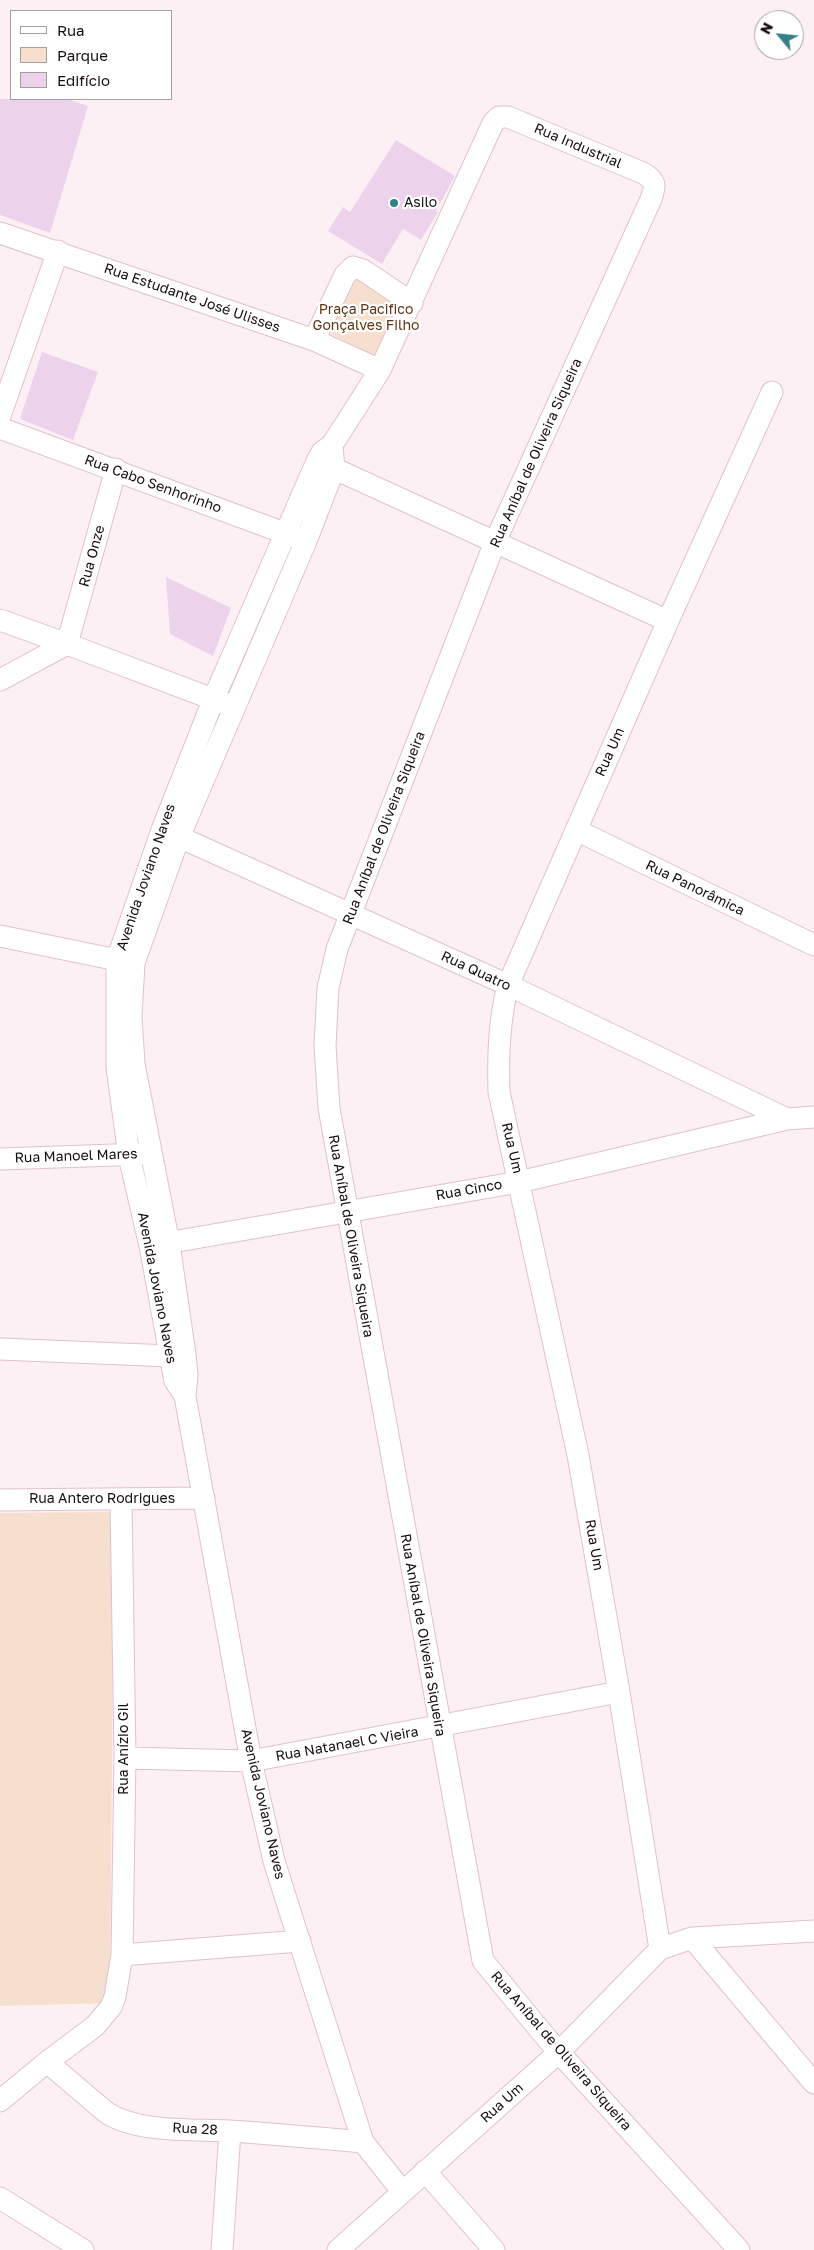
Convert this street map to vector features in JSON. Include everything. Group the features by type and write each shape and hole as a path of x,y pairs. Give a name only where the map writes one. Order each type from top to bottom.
{"street":[{"name":"Rua Industrial","path":"499,117 508,117 522,122 643,174 654,181"},
{"name":"Avenida Joviano Naves","path":"170,833 235,709 306,541 325,465 332,445 380,370 493,123 499,117"},
{"name":"Rua Aníbal de Oliveira Siqueira","path":"654,181 656,185 651,199 496,542 337,949 328,988 325,1046 329,1108 346,1211 483,1962 559,2052 739,2250"},
{"name":"Rua Estudante José Ulisses","path":"0,233 58,251 314,340 380,370"},
{"path":"0,416 58,251"},
{"path":"314,340 345,275 353,267 363,270 412,303"},
{"name":"Rua Um","path":"660,1949 619,1692 578,1455 499,1092 498,1056 500,1024 508,985 668,621 772,392"},
{"name":"Rua Cabo Senhorinho","path":"0,428 116,469 306,541"},
{"name":"Avenida Joviano Naves","path":"159,1245 129,1156 117,1067 126,962 214,698 285,533 325,465"},
{"path":"325,465 668,621"},
{"name":"Rua Onze","path":"68,644 116,469"},
{"path":"0,620 214,698 235,709"},
{"path":"0,680 68,644"},
{"name":"Rua Panorâmica","path":"576,830 814,945"},
{"name":"Rua Quatro","path":"170,833 508,985 787,1119"},
{"path":"0,936 126,962"},
{"name":"Avenida Joviano Naves","path":"126,962 134,1064 152,1153 159,1245 177,1355 176,1381 185,1396 251,1761 274,1861 364,2142 402,2191"},
{"name":"Rua Cinco","path":"159,1245 519,1182 787,1119 814,1118"},
{"name":"Rua Manoel Mares","path":"0,1159 129,1156 152,1153"},
{"path":"0,1349 177,1355"},
{"name":"Rua Antero Rodrigues","path":"0,1500 204,1498"},
{"name":"Rua Anízio Gil","path":"46,2062 94,2026 111,2007 115,1997 122,1954 125,1758 121,1500"},
{"name":"Rua Natanael C Vieira","path":"125,1758 251,1761 619,1692"},
{"name":"Rua Um","path":"338,2250 559,2052 660,1949 692,1938 814,1931"},
{"path":"692,1938 814,2083"},
{"path":"122,1954 300,1942"},
{"path":"0,2101 46,2062"},
{"name":"Rua 28","path":"46,2062 89,2099 117,2119 168,2128 364,2142"},
{"path":"222,2250 230,2131"},
{"path":"425,2171 494,2250"},
{"path":"0,2198 82,2250"}],"green space":[{"name":"Praça Pacifico Gonçalves Filho","path":"353,274 407,306 378,358 325,331"},
{"path":"114,1512 110,2003 0,2006 0,1513"}],"building":[{"path":"0,99 70,100 88,106 50,233 0,215"},
{"name":"Asilo","path":"396,140 455,176 436,211 438,212 421,240 403,229 382,264 328,231 343,207 350,212"},
{"path":"42,352 98,372 73,440 20,419"},
{"path":"166,577 231,608 213,656 170,634"}],"place":[{"name":"Asilo","path":"394,203"}]}
